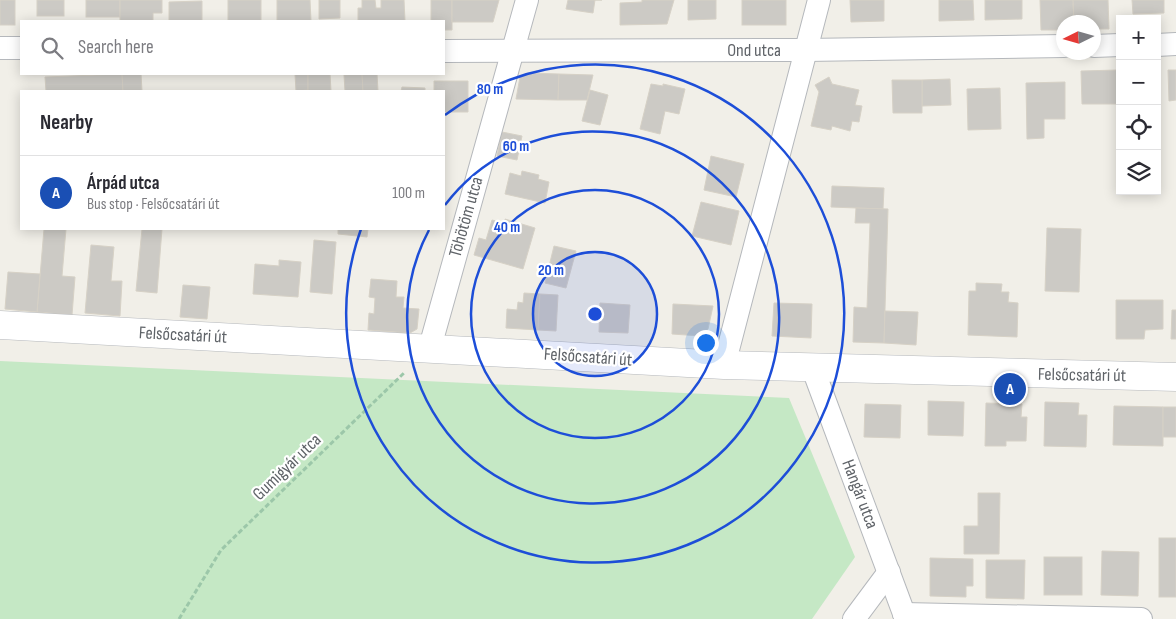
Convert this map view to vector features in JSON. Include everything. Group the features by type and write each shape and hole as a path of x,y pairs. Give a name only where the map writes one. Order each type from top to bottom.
{"street":[{"name":"Töhötöm utca","path":"430,348 527,0"},
{"path":"724,366 818,0"},
{"path":"1161,45 1176,44"},
{"path":"1101,46 1116,45"},
{"name":"Ond utca","path":"445,51 806,50 1056,46"},
{"path":"0,48 20,48"},
{"name":"Felsőcsatári út","path":"0,325 724,366 1176,377"},
{"name":"Hangár utca","path":"813,369 905,616"},
{"path":"854,619 889,572"},
{"path":"905,616 1141,619"}],"path":[{"name":"Gumigyár utca","path":"179,619 222,550 430,348"}],"green space":[{"path":"0,361 789,398 855,557 812,619 0,619"}],"building":[{"path":"0,0 15,0 15,25 0,25"},
{"path":"37,0 64,0 64,16 37,16"},
{"path":"86,0 120,0 120,17 86,17"},
{"path":"120,0 162,0 162,13 153,13 153,20 120,20"},
{"path":"228,0 261,0 261,20 228,20"},
{"path":"277,0 310,0 311,20 277,20"},
{"path":"319,0 340,0 340,18 319,19"},
{"path":"362,0 375,0 376,8 381,8 381,0 404,0 405,20 358,20 358,8 362,8"},
{"path":"431,0 452,0 452,30 445,30 445,20 431,20"},
{"path":"452,0 499,0 493,22 452,22"},
{"path":"568,0 595,0 593,13 566,9"},
{"path":"642,0 674,0 667,24 620,25 620,3 642,2"},
{"path":"688,0 716,0 716,19 688,20"},
{"path":"742,0 786,0 786,25 742,25"},
{"path":"850,0 884,0 884,21 851,22"},
{"path":"939,0 973,0 974,20 939,21"},
{"path":"985,0 1022,0 1022,19 985,20"},
{"path":"1040,0 1073,0 1074,15 1056,15 1056,30 1041,30"},
{"path":"1073,0 1108,0 1109,29 1101,29 1101,15 1074,15"},
{"path":"1132,0 1164,0 1164,13 1133,14"},
{"path":"202,1 202,20 169,20 169,2"},
{"path":"1116,70 1116,104 1082,104 1081,71"},
{"path":"1168,70 1176,70 1176,100 1169,101"},
{"path":"528,73 559,74 558,100 516,99 520,77"},
{"path":"559,74 593,75 587,100 558,100"},
{"path":"122,75 123,90 46,90 45,77"},
{"path":"122,75 141,75 142,90 123,90"},
{"path":"295,75 308,75 308,90 296,90"},
{"path":"308,75 330,75 331,90 308,90"},
{"path":"344,75 362,75 363,90 345,90"},
{"path":"362,75 377,75 378,90 363,90"},
{"path":"829,77 832,84 859,90 855,105 862,106 859,122 852,121 850,131 832,126 831,130 811,126 819,92 815,85"},
{"path":"950,79 951,105 922,106 922,80"},
{"path":"892,80 922,80 922,113 893,113"},
{"path":"434,81 468,81 468,112 445,112 445,90 434,90"},
{"path":"1065,82 1065,119 1044,119 1044,138 1027,139 1026,83"},
{"path":"651,84 663,86 663,84 685,89 679,114 665,111 660,134 640,129"},
{"path":"402,87 425,88 425,90 401,90"},
{"path":"1000,88 1001,129 968,130 967,89"},
{"path":"590,90 608,95 600,125 582,121"},
{"path":"502,132 522,136 517,160 497,156"},
{"path":"711,156 744,164 736,197 704,190"},
{"path":"522,171 539,175 538,179 549,182 545,203 505,194 510,173 521,176"},
{"path":"832,186 884,188 883,209 831,207"},
{"path":"701,202 739,211 731,245 692,236"},
{"path":"856,208 888,209 884,343 853,342 854,307 867,308 870,223 855,223"},
{"path":"505,219 535,228 523,269 474,255 479,238 486,240 492,220 504,223"},
{"path":"1047,228 1081,229 1079,292 1045,291"},
{"path":"44,230 66,230 62,276 75,277 72,315 37,312"},
{"path":"142,230 162,230 157,293 136,291"},
{"path":"338,230 368,230 367,237 338,234"},
{"path":"314,240 336,242 332,294 310,292"},
{"path":"91,245 114,247 111,281 122,281 120,316 85,313"},
{"path":"554,246 576,251 566,288 545,283"},
{"path":"279,260 301,262 298,297 253,294 255,264 279,266"},
{"path":"8,272 40,274 37,312 5,309"},
{"path":"371,279 397,281 396,297 404,297 403,308 419,309 417,329 410,333 368,330 369,313 374,314 375,298 369,297"},
{"path":"976,283 1002,284 1001,292 1009,292 1008,302 1018,303 1017,337 968,335 969,291 976,291"},
{"path":"183,285 210,287 207,319 180,317"},
{"path":"524,293 540,294 538,330 506,328 507,309 517,310 518,302 523,303"},
{"path":"540,294 558,295 556,331 538,330"},
{"path":"1116,300 1163,300 1163,329 1145,330 1144,339 1116,339"},
{"path":"600,303 630,305 628,333 599,332"},
{"path":"774,303 812,304 811,338 772,336"},
{"path":"673,304 713,306 708,329 701,336 672,334"},
{"path":"1172,310 1176,310 1176,339 1171,339"},
{"path":"885,311 918,312 916,345 884,343"},
{"path":"928,401 964,402 963,436 928,435"},
{"path":"1045,402 1079,403 1078,415 1087,415 1086,447 1044,446"},
{"path":"986,403 1022,404 1021,417 1027,417 1026,441 1006,441 1006,446 985,446"},
{"path":"865,404 901,405 900,438 864,437"},
{"path":"1114,406 1163,407 1163,446 1113,445"},
{"path":"1163,407 1176,407 1176,437 1163,437"},
{"path":"978,493 1000,493 999,554 964,554 964,526 978,526"},
{"path":"1159,538 1176,538 1176,597 1159,597"},
{"path":"1102,551 1139,552 1138,596 1101,595"},
{"path":"1044,557 1082,557 1082,595 1044,595"},
{"path":"930,558 973,559 973,586 966,586 966,597 930,596"},
{"path":"986,560 1025,560 1024,599 986,598"}],"place":[{"name":"Árpád utca","path":"1010,389"}]}
